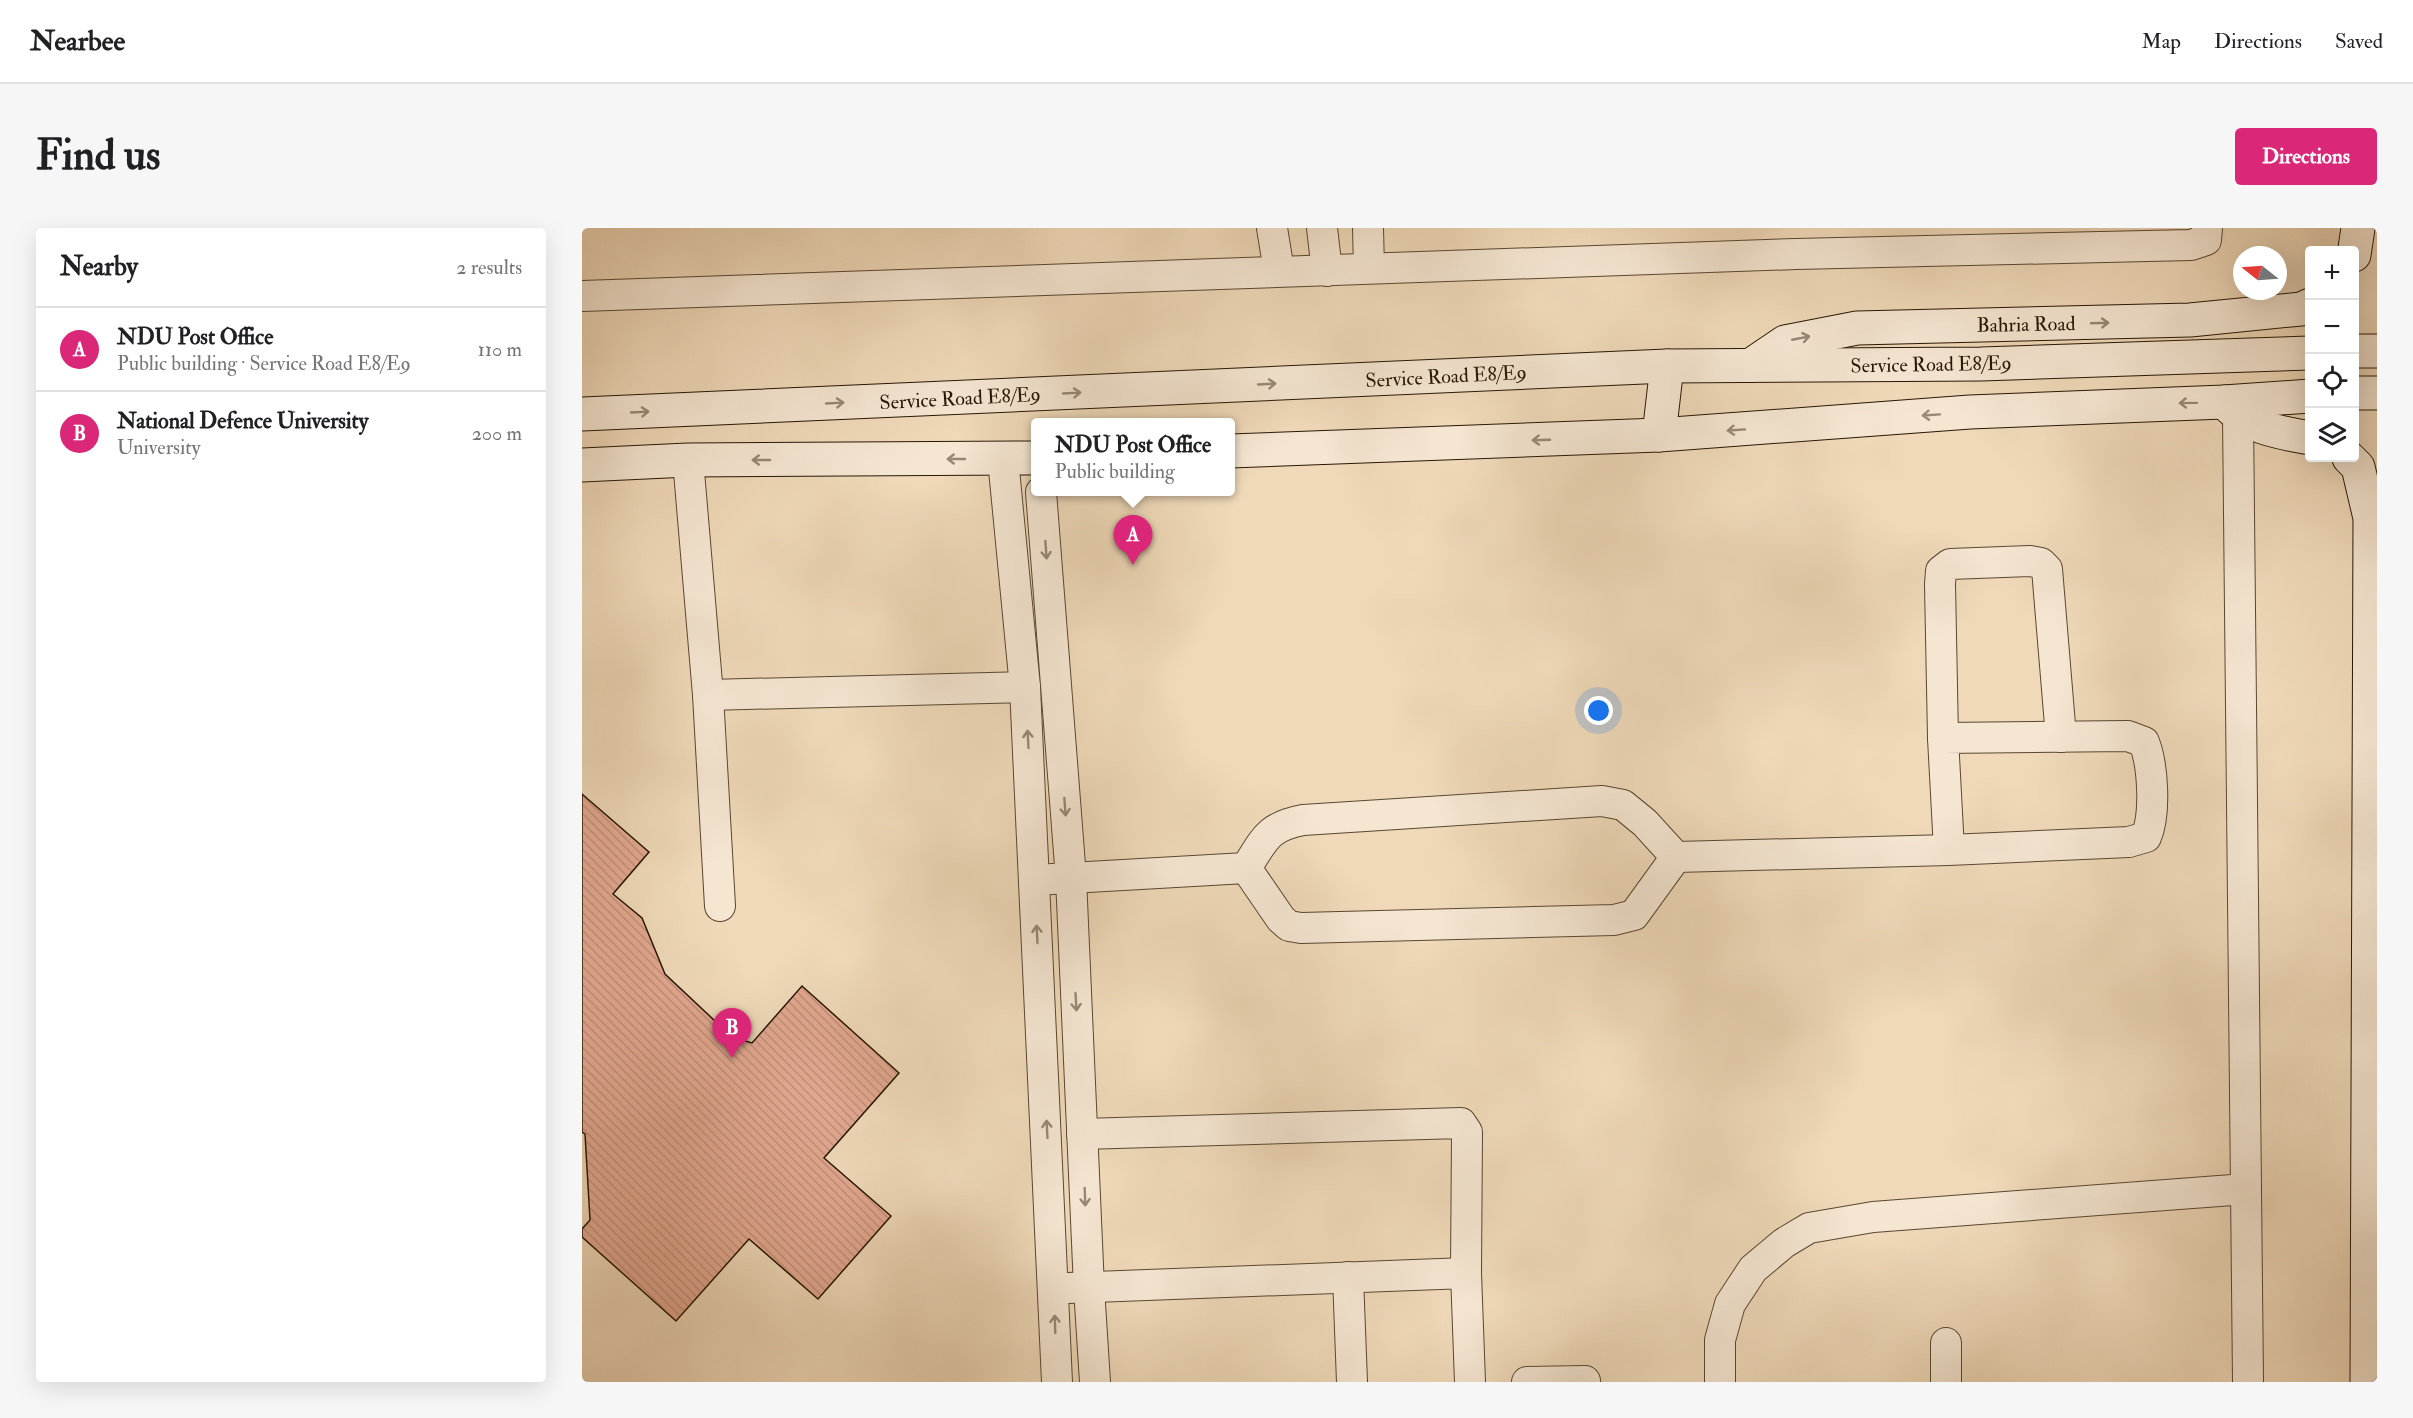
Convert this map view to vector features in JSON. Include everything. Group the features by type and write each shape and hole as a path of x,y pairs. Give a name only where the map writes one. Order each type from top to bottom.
{"street":[{"path":"1272,228 1279,272"},
{"path":"1322,228 1327,271"},
{"path":"1368,228 1369,268"},
{"path":"582,296 1327,271 1795,241 2191,245 2206,240 2207,228"},
{"path":"2356,246 2358,228"},
{"name":"Bahria Road","path":"1751,365 1785,342 1857,328 2190,320 2305,308"},
{"path":"2359,351 2377,351"},
{"name":"Service Road E8/E9","path":"582,414 1667,366 1981,364 2305,352"},
{"path":"1970,412 1981,364"},
{"path":"1659,435 1667,366"},
{"path":"2359,393 2377,393"},
{"path":"1235,451 1659,435 1970,412 2231,409 2305,397"},
{"path":"2231,409 2266,430 2305,437"},
{"path":"2231,409 2248,1382"},
{"path":"582,465 688,460 1031,458"},
{"path":"1003,459 1025,687 1057,1382"},
{"path":"688,460 708,695 720,906"},
{"path":"2353,462 2358,467 2370,518 2372,783 2367,1382"},
{"path":"1041,496 1071,878 1095,1382"},
{"path":"1949,850 1942,738 1940,584 1941,571 1950,564 2030,561 2041,563 2047,569 2061,736"},
{"path":"708,695 1025,687"},
{"path":"1246,868 1269,832 1286,824 1303,820 1602,801 1623,805 1644,823 1676,857 1949,850 2128,842 2146,837 2152,824 2150,756 2144,742 2128,736 1942,738"},
{"path":"1246,868 1281,919 1289,926 1301,928 1394,926 1614,920 1634,915 1676,857"},
{"path":"1035,880 1246,868"},
{"path":"1082,1134 1461,1123 1467,1132 1466,1273 1470,1382"},
{"path":"1720,1382 1720,1340 1730,1304 1753,1269 1784,1243 1809,1228 1873,1217 2246,1189"},
{"path":"1054,1288 1466,1273"},
{"path":"1348,1277 1352,1382"},
{"path":"1946,1343 1946,1382"},
{"path":"1527,1382 1584,1381"}],"building":[{"path":"582,794 649,852 613,894 642,918 665,974 732,1037 752,1043 802,986 899,1073 824,1158 891,1216 818,1299 749,1239 676,1321 582,1237 582,1229 590,1220 585,1134 582,1132"}],"place":[{"name":"NDU Post Office","path":"1133,565"},
{"name":"National Defence University","path":"732,1058"}]}
